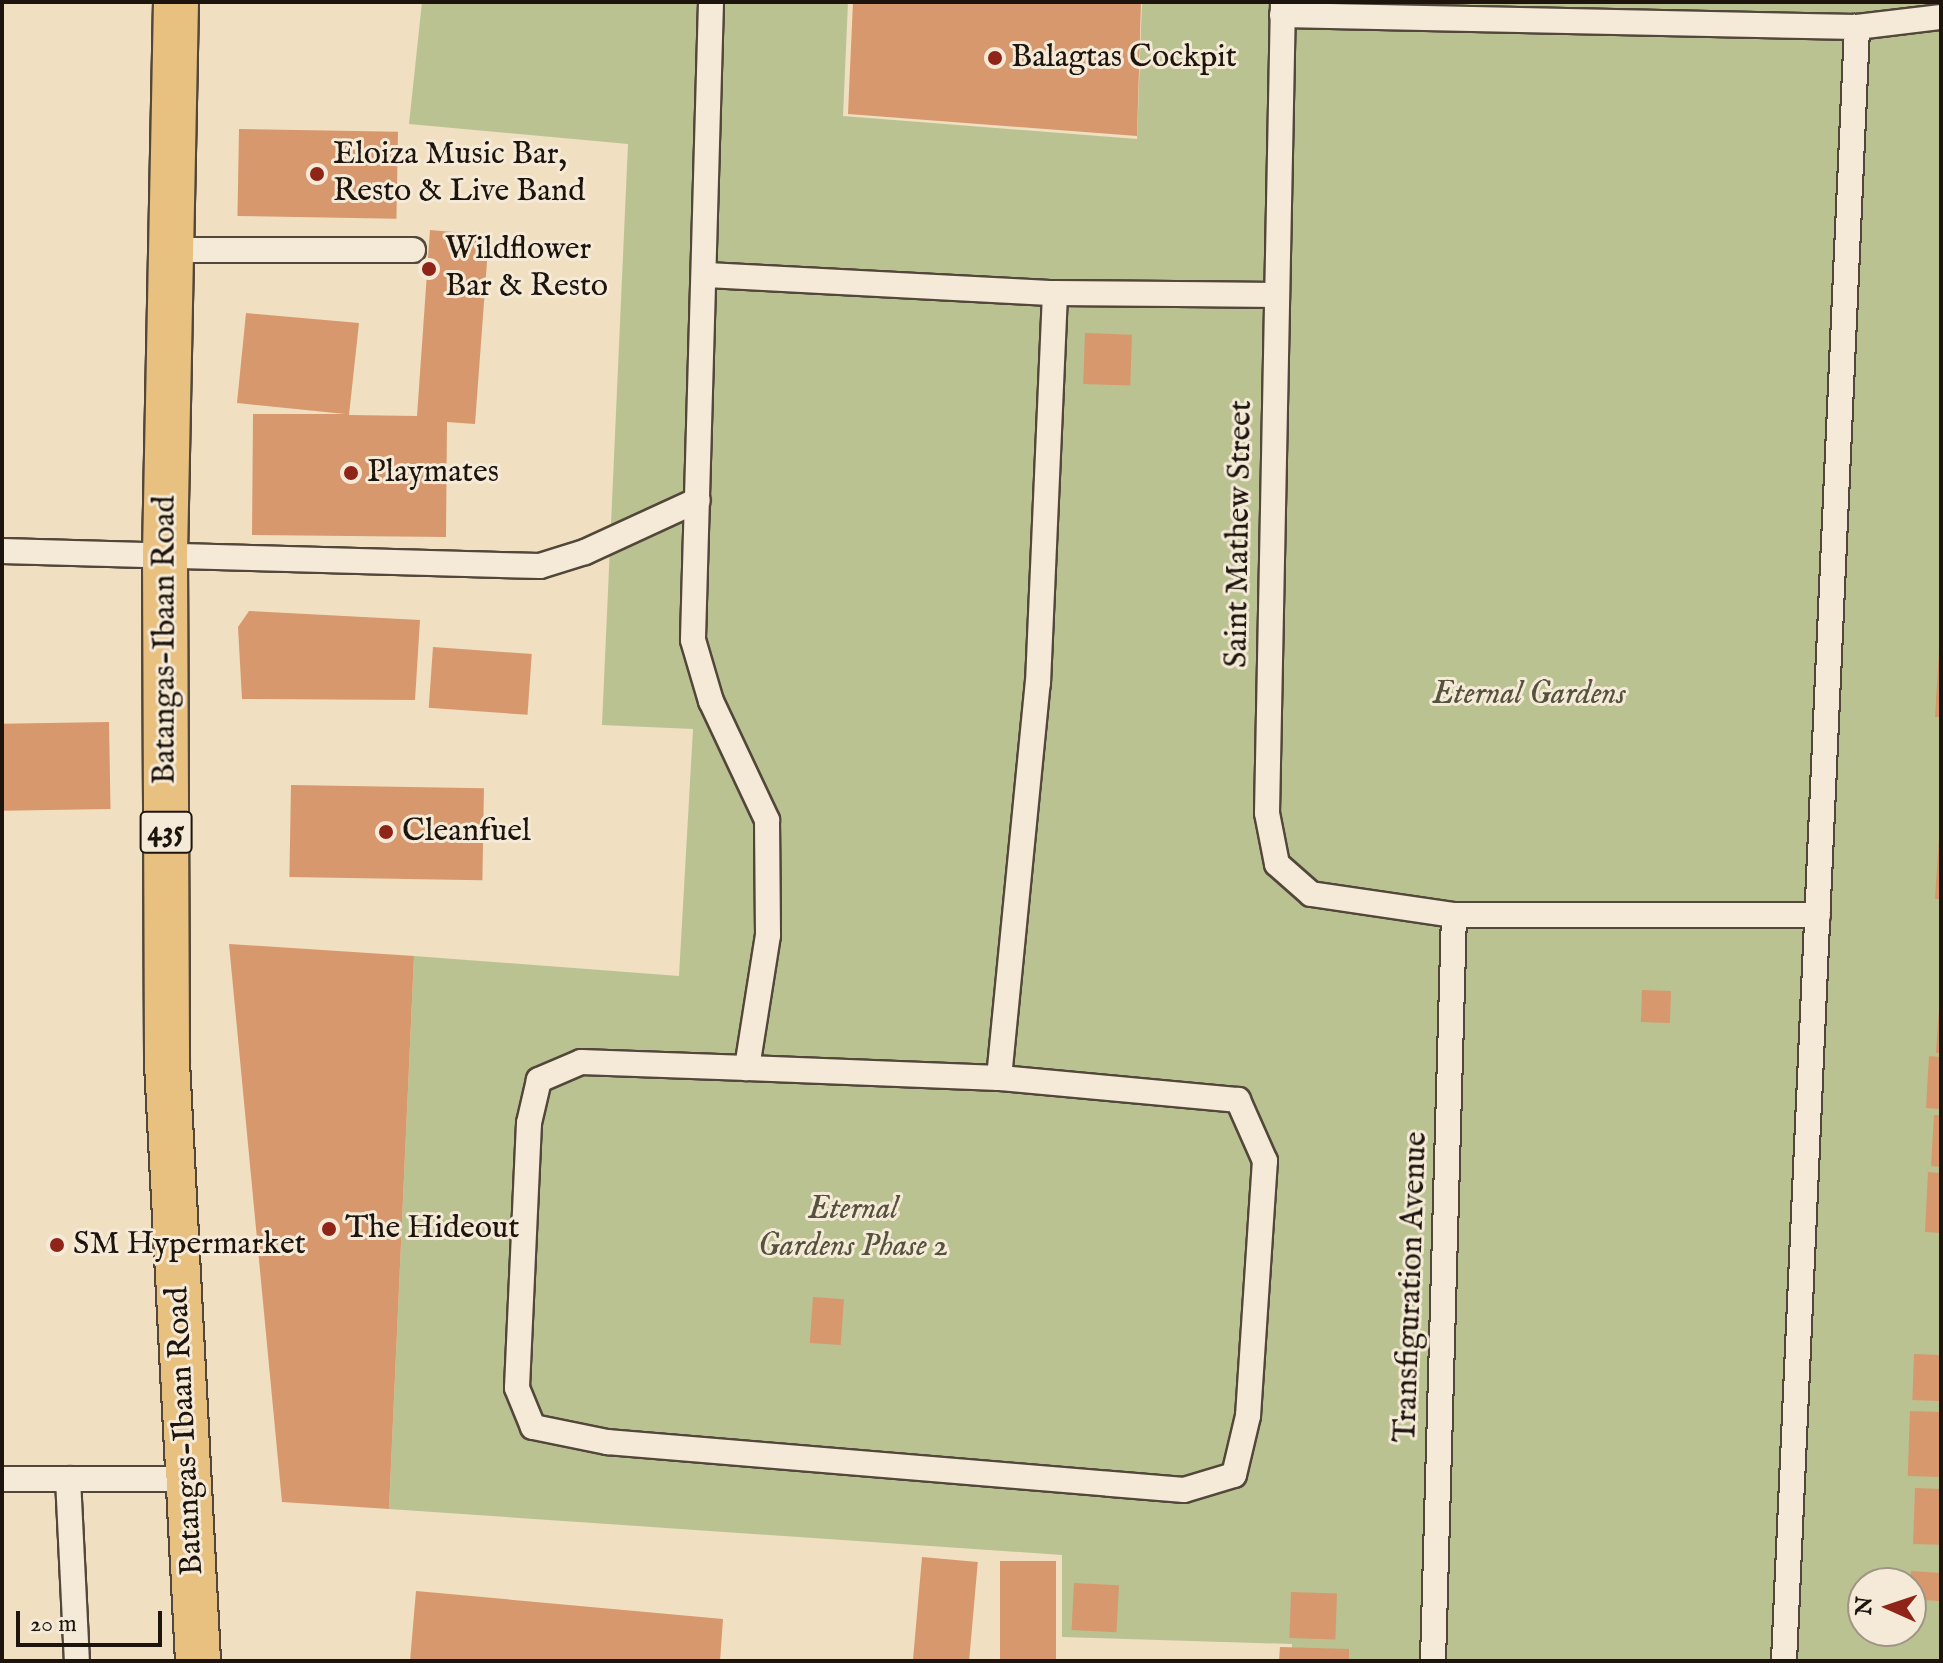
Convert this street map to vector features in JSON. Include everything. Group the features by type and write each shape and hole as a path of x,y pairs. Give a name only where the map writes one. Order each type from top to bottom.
{"main road":[{"name":"Batangas-Ibaan Road","path":"176,2 165,556 167,1063 198,1661"}],"lane":[{"path":"711,2 707,275 693,640 711,701 767,820 768,935 747,1068"},
{"path":"1283,8 1857,27 1934,12"},
{"name":"Saint Mathew Street","path":"1283,8 1267,813 1277,864 1289,880 1311,894 1454,915 1818,915"},
{"path":"1784,1661 1857,27"},
{"path":"171,250 413,250"},
{"path":"707,275 1055,293 1276,295"},
{"path":"999,1078 1038,683 1055,293"},
{"path":"2,551 540,566 585,552 698,500"},
{"name":"Transfiguration Avenue","path":"1433,1661 1454,915"},
{"path":"581,1062 747,1068 999,1078 1238,1100 1265,1161 1248,1416 1234,1475 1184,1490 607,1442 533,1427 517,1388 529,1123 539,1080 581,1062"},
{"path":"2,1479 188,1479"},
{"path":"68,1479 77,1661"}],"green space":[{"path":"422,2 848,2 843,116 1137,139 1142,2 1941,2 1941,1661 1291,1661 1292,1644 1062,1637 1062,1555 389,1509 414,956 679,976 693,729 602,725 628,144 409,124"}],"building":[{"name":"Balagtas Cockpit","path":"853,2 1141,2 1137,136 848,114"},
{"name":"Eloiza Music Bar, Resto & Live Band","path":"239,129 398,132 396,219 237,216"},
{"path":"430,230 489,235 475,424 447,422 446,537 252,535 253,414 345,414 237,403 246,313 359,323 349,415 417,416"},
{"path":"1085,333 1132,335 1130,386 1083,384"},
{"path":"249,611 420,620 415,700 242,699 238,627"},
{"path":"433,647 532,654 528,715 429,708"},
{"path":"1939,651 1941,717 1935,717"},
{"path":"109,722 111,809 4,811 2,724"},
{"name":"Cleanfuel","path":"291,785 484,788 482,880 289,877"},
{"path":"1939,837 1941,899 1935,899"},
{"name":"The Hideout","path":"229,944 414,956 389,1509 282,1502"},
{"path":"1642,990 1671,991 1670,1023 1641,1022"},
{"path":"1939,1008 1941,1053 1936,1053"},
{"path":"1929,1056 1941,1057 1941,1109 1926,1108"},
{"path":"1934,1115 1941,1115 1941,1167 1931,1166"},
{"path":"1928,1172 1941,1173 1941,1233 1925,1232"},
{"path":"813,1297 844,1299 841,1345 810,1343"},
{"path":"1914,1354 1941,1355 1939,1401 1912,1400"},
{"path":"1910,1411 1941,1412 1939,1477 1908,1476"},
{"path":"1915,1488 1941,1489 1939,1545 1913,1544"},
{"path":"922,1557 978,1562 969,1661 913,1661"},
{"path":"1000,1561 1056,1561 1056,1661 1000,1661"},
{"path":"1927,1572 1941,1573 1939,1601 1927,1600"},
{"path":"1074,1583 1119,1585 1116,1632 1072,1630"},
{"path":"416,1591 723,1619 720,1661 410,1661"},
{"path":"1291,1592 1337,1594 1335,1640 1289,1638"},
{"path":"1280,1647 1349,1649 1349,1661 1279,1661"}],"place":[{"name":"Balagtas Cockpit","path":"995,58"},
{"name":"Eloiza Music Bar, Resto & Live Band","path":"317,174"},
{"name":"Wildflower Bar & Resto","path":"429,269"},
{"name":"Playmates","path":"351,473"},
{"name":"Cleanfuel","path":"386,832"},
{"name":"The Hideout","path":"329,1229"},
{"name":"SM Hypermarket","path":"57,1245"}],"park label":[{"name":"Eternal Gardens","path":"1529,695"},
{"name":"Eternal Gardens Phase 2","path":"853,1230"}]}
